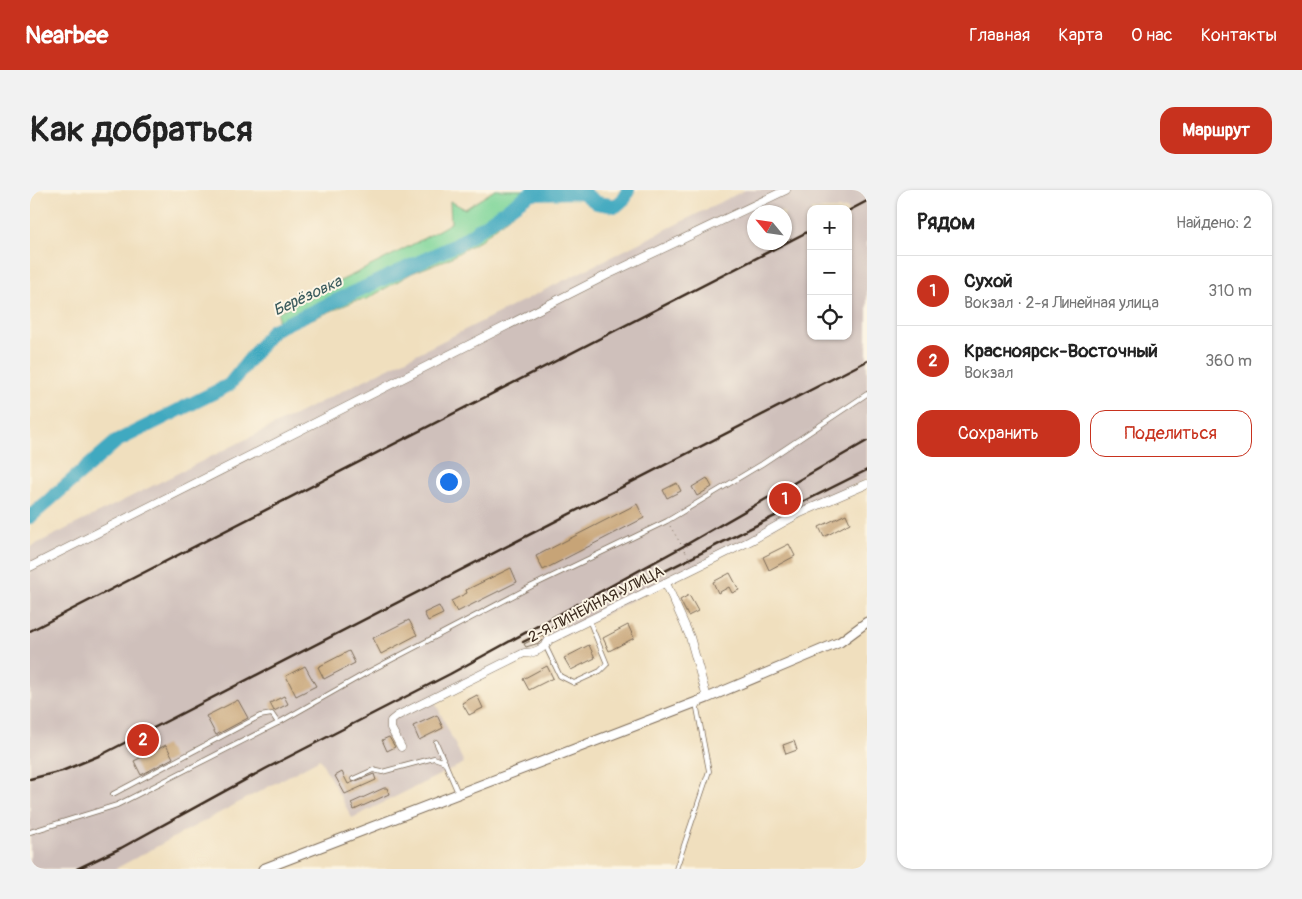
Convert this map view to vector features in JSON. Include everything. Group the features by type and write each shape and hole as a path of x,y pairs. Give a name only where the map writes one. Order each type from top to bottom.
{"street":[{"path":"30,567 607,275 786,190"},
{"name":"2-Я ЛИНЕЙНАЯ УЛИЦА","path":"400,747 391,728 391,721 397,716 524,653 529,654 546,646 549,640 750,541 800,513 867,484"},
{"path":"666,583 690,636 707,698"},
{"path":"263,869 707,698 840,642 867,622"}],"lane":[{"path":"30,832 117,805 278,723 368,672 532,586 667,521 762,464 867,394"},
{"path":"546,646 560,676 574,683 600,671 607,664 589,620"},
{"path":"676,869 709,770 696,702"},
{"path":"113,794 260,716 272,714 278,723"},
{"path":"436,742 458,793"},
{"path":"353,779 373,770 382,772 434,758 445,762"}],"path":[{"path":"667,521 692,563"},
{"path":"685,552 688,545"}],"shaded area":[{"path":"745,190 867,190 867,479 435,702 464,763 352,818 320,759 115,869 30,869 30,547"}],"green space":[{"path":"495,190 554,190 531,199 479,241 448,259 412,273 367,299 355,301 305,322 278,321 278,312 387,258 451,223 450,201 465,209"}],"building":[{"path":"707,478 712,487 697,496 692,487"},
{"path":"677,483 681,491 667,498 663,490"},
{"path":"637,504 644,518 543,570 536,556"},
{"path":"846,514 850,523 824,537 819,527"},
{"path":"789,544 795,556 769,570 763,557"},
{"path":"511,568 517,582 457,612 451,601 467,593 466,590"},
{"path":"730,573 739,590 732,593 729,587 718,593 713,582"},
{"path":"689,595 698,611 688,616 680,600"},
{"path":"439,606 443,614 428,621 424,613"},
{"path":"409,620 417,635 381,654 373,638"},
{"path":"628,625 634,638 609,651 603,638"},
{"path":"542,635 544,638 539,643 526,647 524,644"},
{"path":"589,645 595,658 571,670 564,658"},
{"path":"349,651 355,663 324,679 318,667"},
{"path":"305,666 316,686 296,696 286,676"},
{"path":"547,666 553,678 529,690 523,679"},
{"path":"477,695 483,708 469,715 462,703"},
{"path":"284,696 288,704 274,711 270,703"},
{"path":"238,700 248,718 216,735 206,716"},
{"path":"437,715 443,728 419,740 413,726"},
{"path":"389,737 395,747 387,751 382,740"},
{"path":"794,741 797,750 786,754 783,745"},
{"path":"166,745 173,758 141,775 134,761"},
{"path":"342,772 348,784 374,774 376,780 345,794 335,776"},
{"path":"387,788 389,794 354,810 351,803"}],"waterway":[{"name":"Берёзовка","path":"30,517 117,441 229,385 273,330 458,244 531,193 582,192 597,203 616,206 625,198 628,190"}],"railway":[{"path":"852,209 867,201"},
{"path":"30,631 807,232"},
{"path":"30,779 62,771 101,755 867,361"},
{"path":"77,869 121,848 267,768 450,674 682,547 867,441"},
{"path":"523,642 867,470"}],"place":[{"name":"Сухой","path":"785,499"},
{"name":"Красноярск-Восточный","path":"143,740"}]}
